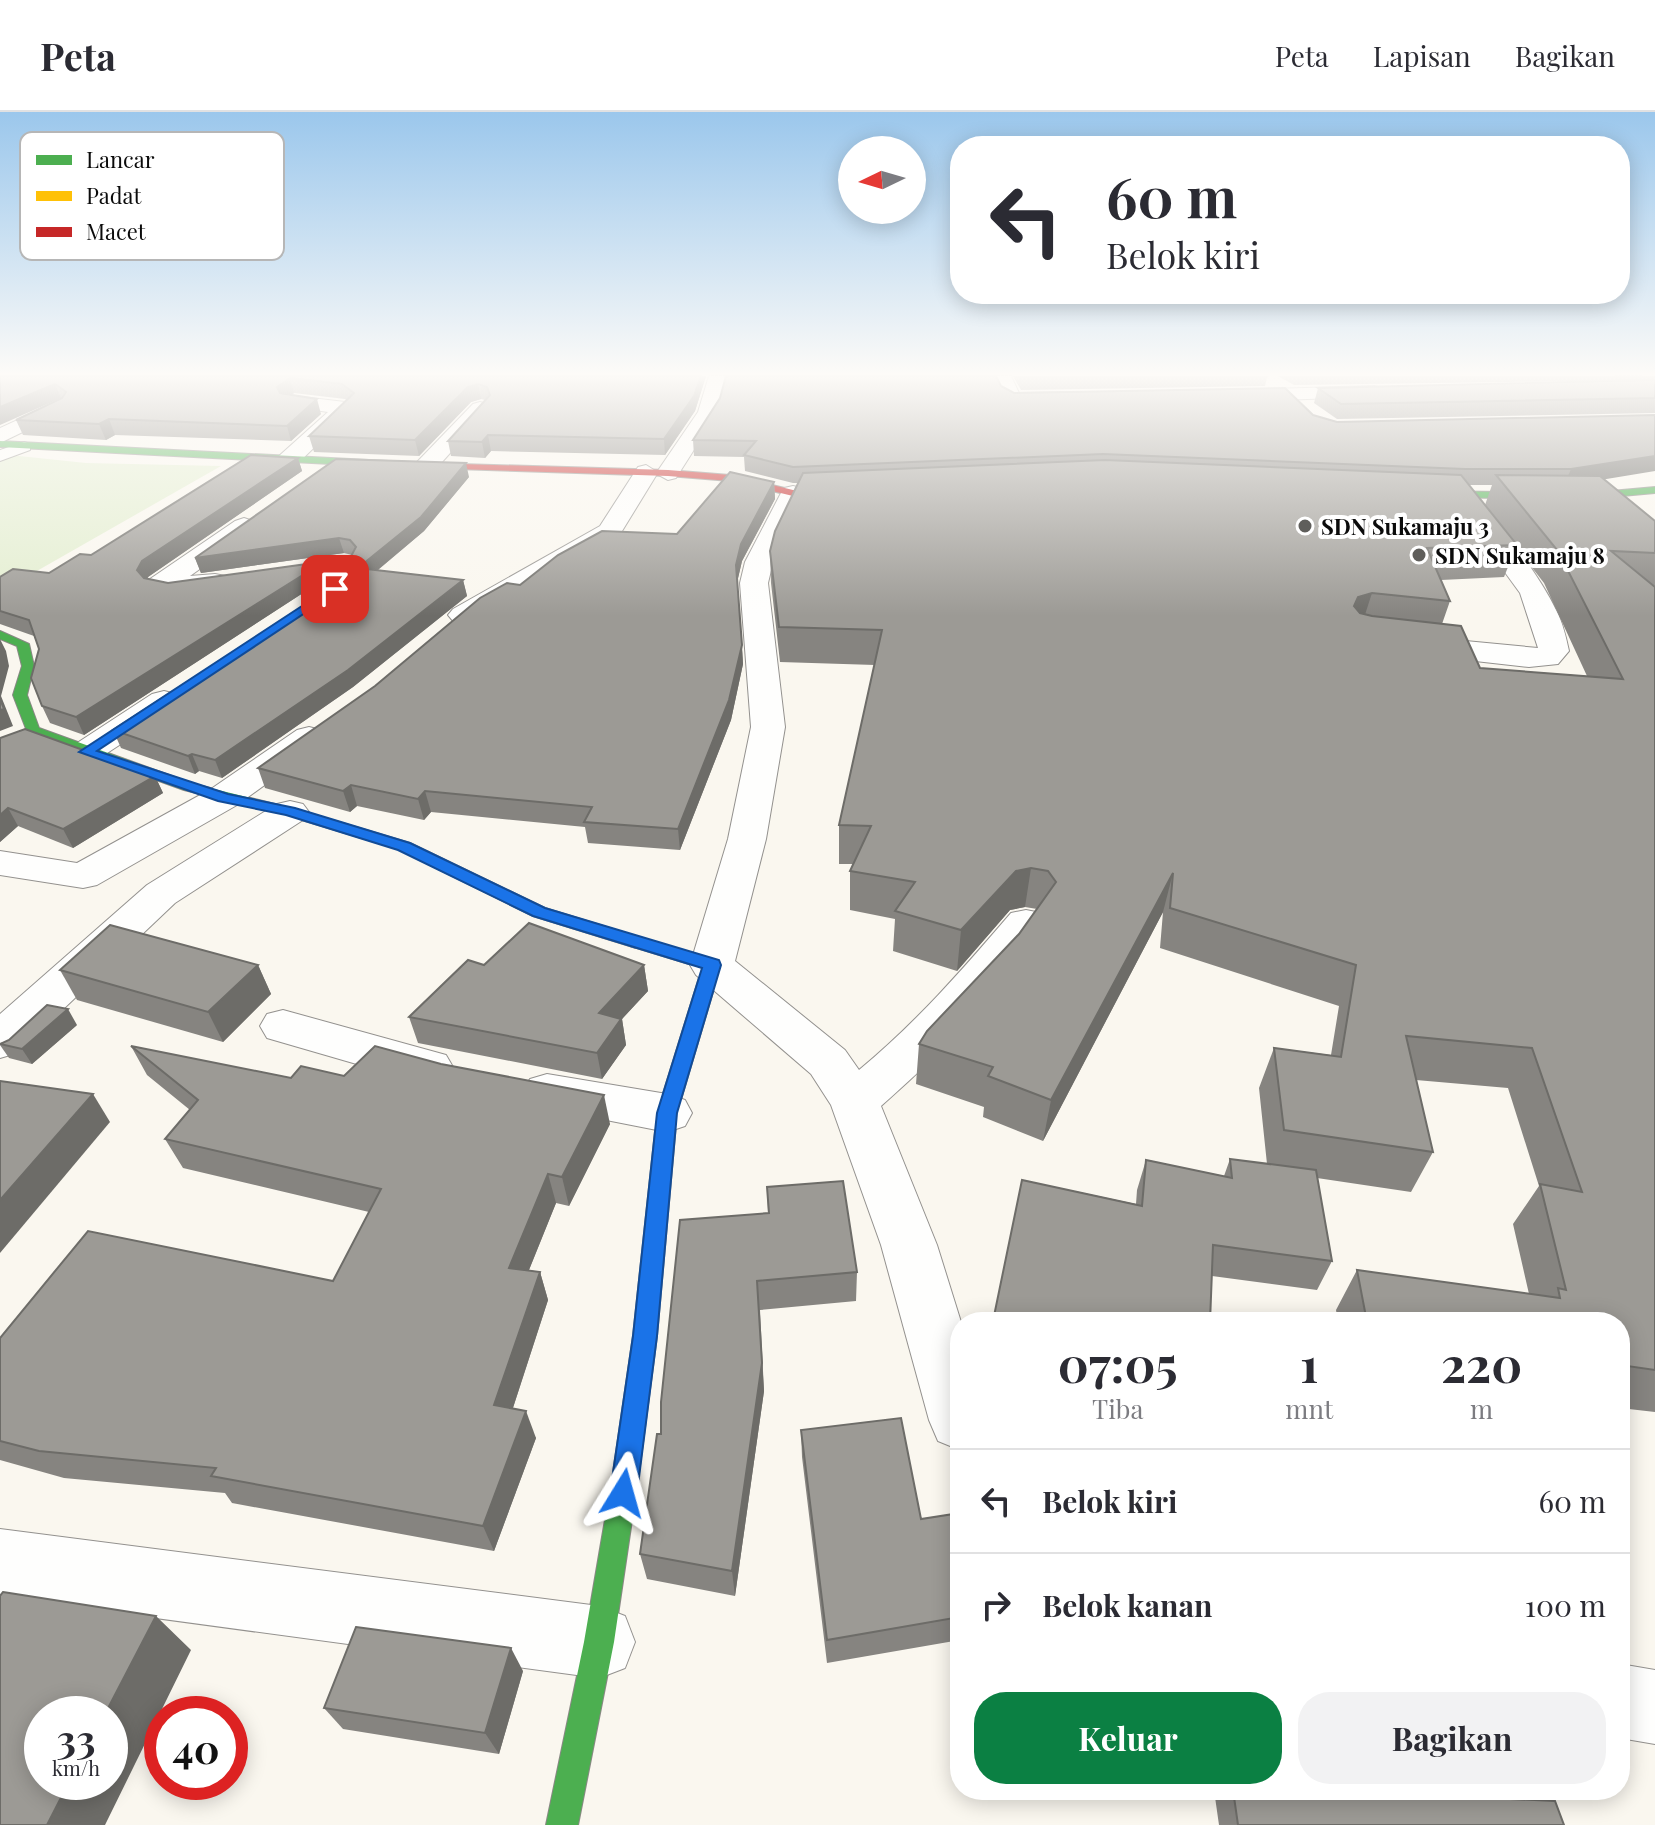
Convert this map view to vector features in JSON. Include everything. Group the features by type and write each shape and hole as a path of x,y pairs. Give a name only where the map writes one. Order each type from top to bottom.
{"street":[{"path":"192,456 425,467 657,472 756,482 793,493 876,491"},
{"path":"287,461 293,456"},
{"path":"425,467 435,456"},
{"path":"437,637 472,608 610,531 671,456"},
{"path":"297,489 334,463"},
{"path":"1406,493 1589,496 1655,490"},
{"path":"562,1825 599,1642 645,1336 667,1113 747,839 768,727 754,583 759,562 793,493"},
{"path":"1392,643 1529,658 1547,657 1554,651 1539,602 1528,581 1459,495"},
{"path":"236,579 174,588 160,585 259,515"},
{"path":"0,635 23,644 28,666 20,695 33,731 86,752 224,797 290,812 404,846 539,912 712,965 828,1062 854,1101 909,1245 950,1386"},
{"path":"86,752 191,684"},
{"path":"0,863 83,876 224,797 328,723"},
{"path":"0,748 33,731"},
{"path":"0,1041 161,894 290,812"},
{"path":"854,1101 910,1054 948,1015 1026,923"},
{"path":"283,1026 488,1081 667,1113"},
{"path":"0,1563 599,1642"},
{"path":"1630,1703 1655,1707"}],"green space":[{"path":"0,456 86,463 221,466 0,592"}],"building":[{"path":"249,456 266,456 298,458 142,561 137,570 144,578 168,583 350,558 356,547 350,540 339,538 195,558 336,459 466,463 421,517 358,568 463,580 348,670 215,760 192,754 188,756 113,730 342,582 347,575 343,566 331,563 319,565 76,717 42,706 31,678 39,649 29,620 0,611 0,577 13,569 49,573 80,554 91,555"},
{"path":"748,456 1057,456 793,467"},
{"path":"1150,456 1655,456 1571,469 1465,469"},
{"path":"1105,460 1461,475 1517,545 1427,548 1450,601 1372,593 1358,597 1354,606 1360,613 1372,616 1461,626 1480,668 1623,679 1558,551 1496,475 1600,476 1655,521 1655,553 1611,551 1655,587 1655,1370 1630,1366 1630,1312 1365,1312 1357,1270 1560,1298 1558,1288 1566,1290 1540,1184 1582,1192 1532,1048 1406,1036 1433,1152 1284,1130 1274,1048 1341,1057 1356,965 1170,908 1173,873 1051,1100 988,1076 993,1067 919,1044 927,1031 1019,934 1056,882 1048,871 1031,868 1016,871 961,930 895,911 915,882 850,871 871,826 839,825 882,630 779,627 770,551 775,531 803,473"},
{"path":"730,472 774,482 741,544 736,565 742,645 729,700 678,829 584,822 592,807 425,791 418,799 351,785 343,791 258,768 375,686 480,598 507,583 520,585 558,555 602,531 677,534"},
{"path":"25,729 155,776 63,829 8,808 0,815 0,738"},
{"path":"529,923 644,965 599,1013 621,1019 597,1053 409,1017 468,960 484,965"},
{"path":"110,925 258,965 208,1012 60,970"},
{"path":"47,1005 68,1009 22,1049 0,1044 9,1040"},
{"path":"131,1046 291,1078 301,1066 344,1076 375,1046 441,1064 604,1095 562,1177 548,1174 509,1268 540,1272 494,1405 526,1411 483,1526 211,1476 216,1468 39,1451 0,1441 0,1338 88,1231 333,1281 381,1189 165,1139 198,1100"},
{"path":"0,1081 93,1094 0,1200"},
{"path":"1230,1159 1316,1170 1332,1261 1213,1245 1210,1312 995,1312 1022,1180 1142,1206 1146,1160 1232,1178"},
{"path":"843,1181 857,1272 757,1281 762,1363 732,1571 640,1554 657,1434 661,1434 661,1402 680,1220 769,1213 767,1187"},
{"path":"901,1418 921,1519 950,1515 950,1619 827,1640 801,1430"},
{"path":"3,1592 156,1616 114,1696 24,1696 24,1800 60,1800 47,1825 0,1825 0,1596"},
{"path":"356,1627 511,1648 485,1733 324,1708"},
{"path":"1234,1800 1555,1801 1564,1825 1238,1825"}],"traffic: fast":[{"path":"232,456 427,466"},
{"path":"1419,494 1589,496 1655,490"},
{"path":"0,635 23,644 28,666 20,695 33,731 189,787 290,812 404,846 539,912 636,942"},
{"path":"562,1825 599,1642 626,1473"}],"traffic: slow":[{"path":"626,1473 645,1336 667,1113 712,965 636,942"}],"traffic: jam":[{"path":"427,466 668,473 730,478 793,493 855,492"}],"place":[{"name":"SDN Sukamaju 3","path":"1305,526"},
{"name":"SDN Sukamaju 8","path":"1419,555"}],"route":[{"path":"335,589 86,752 189,787 290,812 404,846 539,912 712,965 667,1113 645,1336 623,1493"}]}
